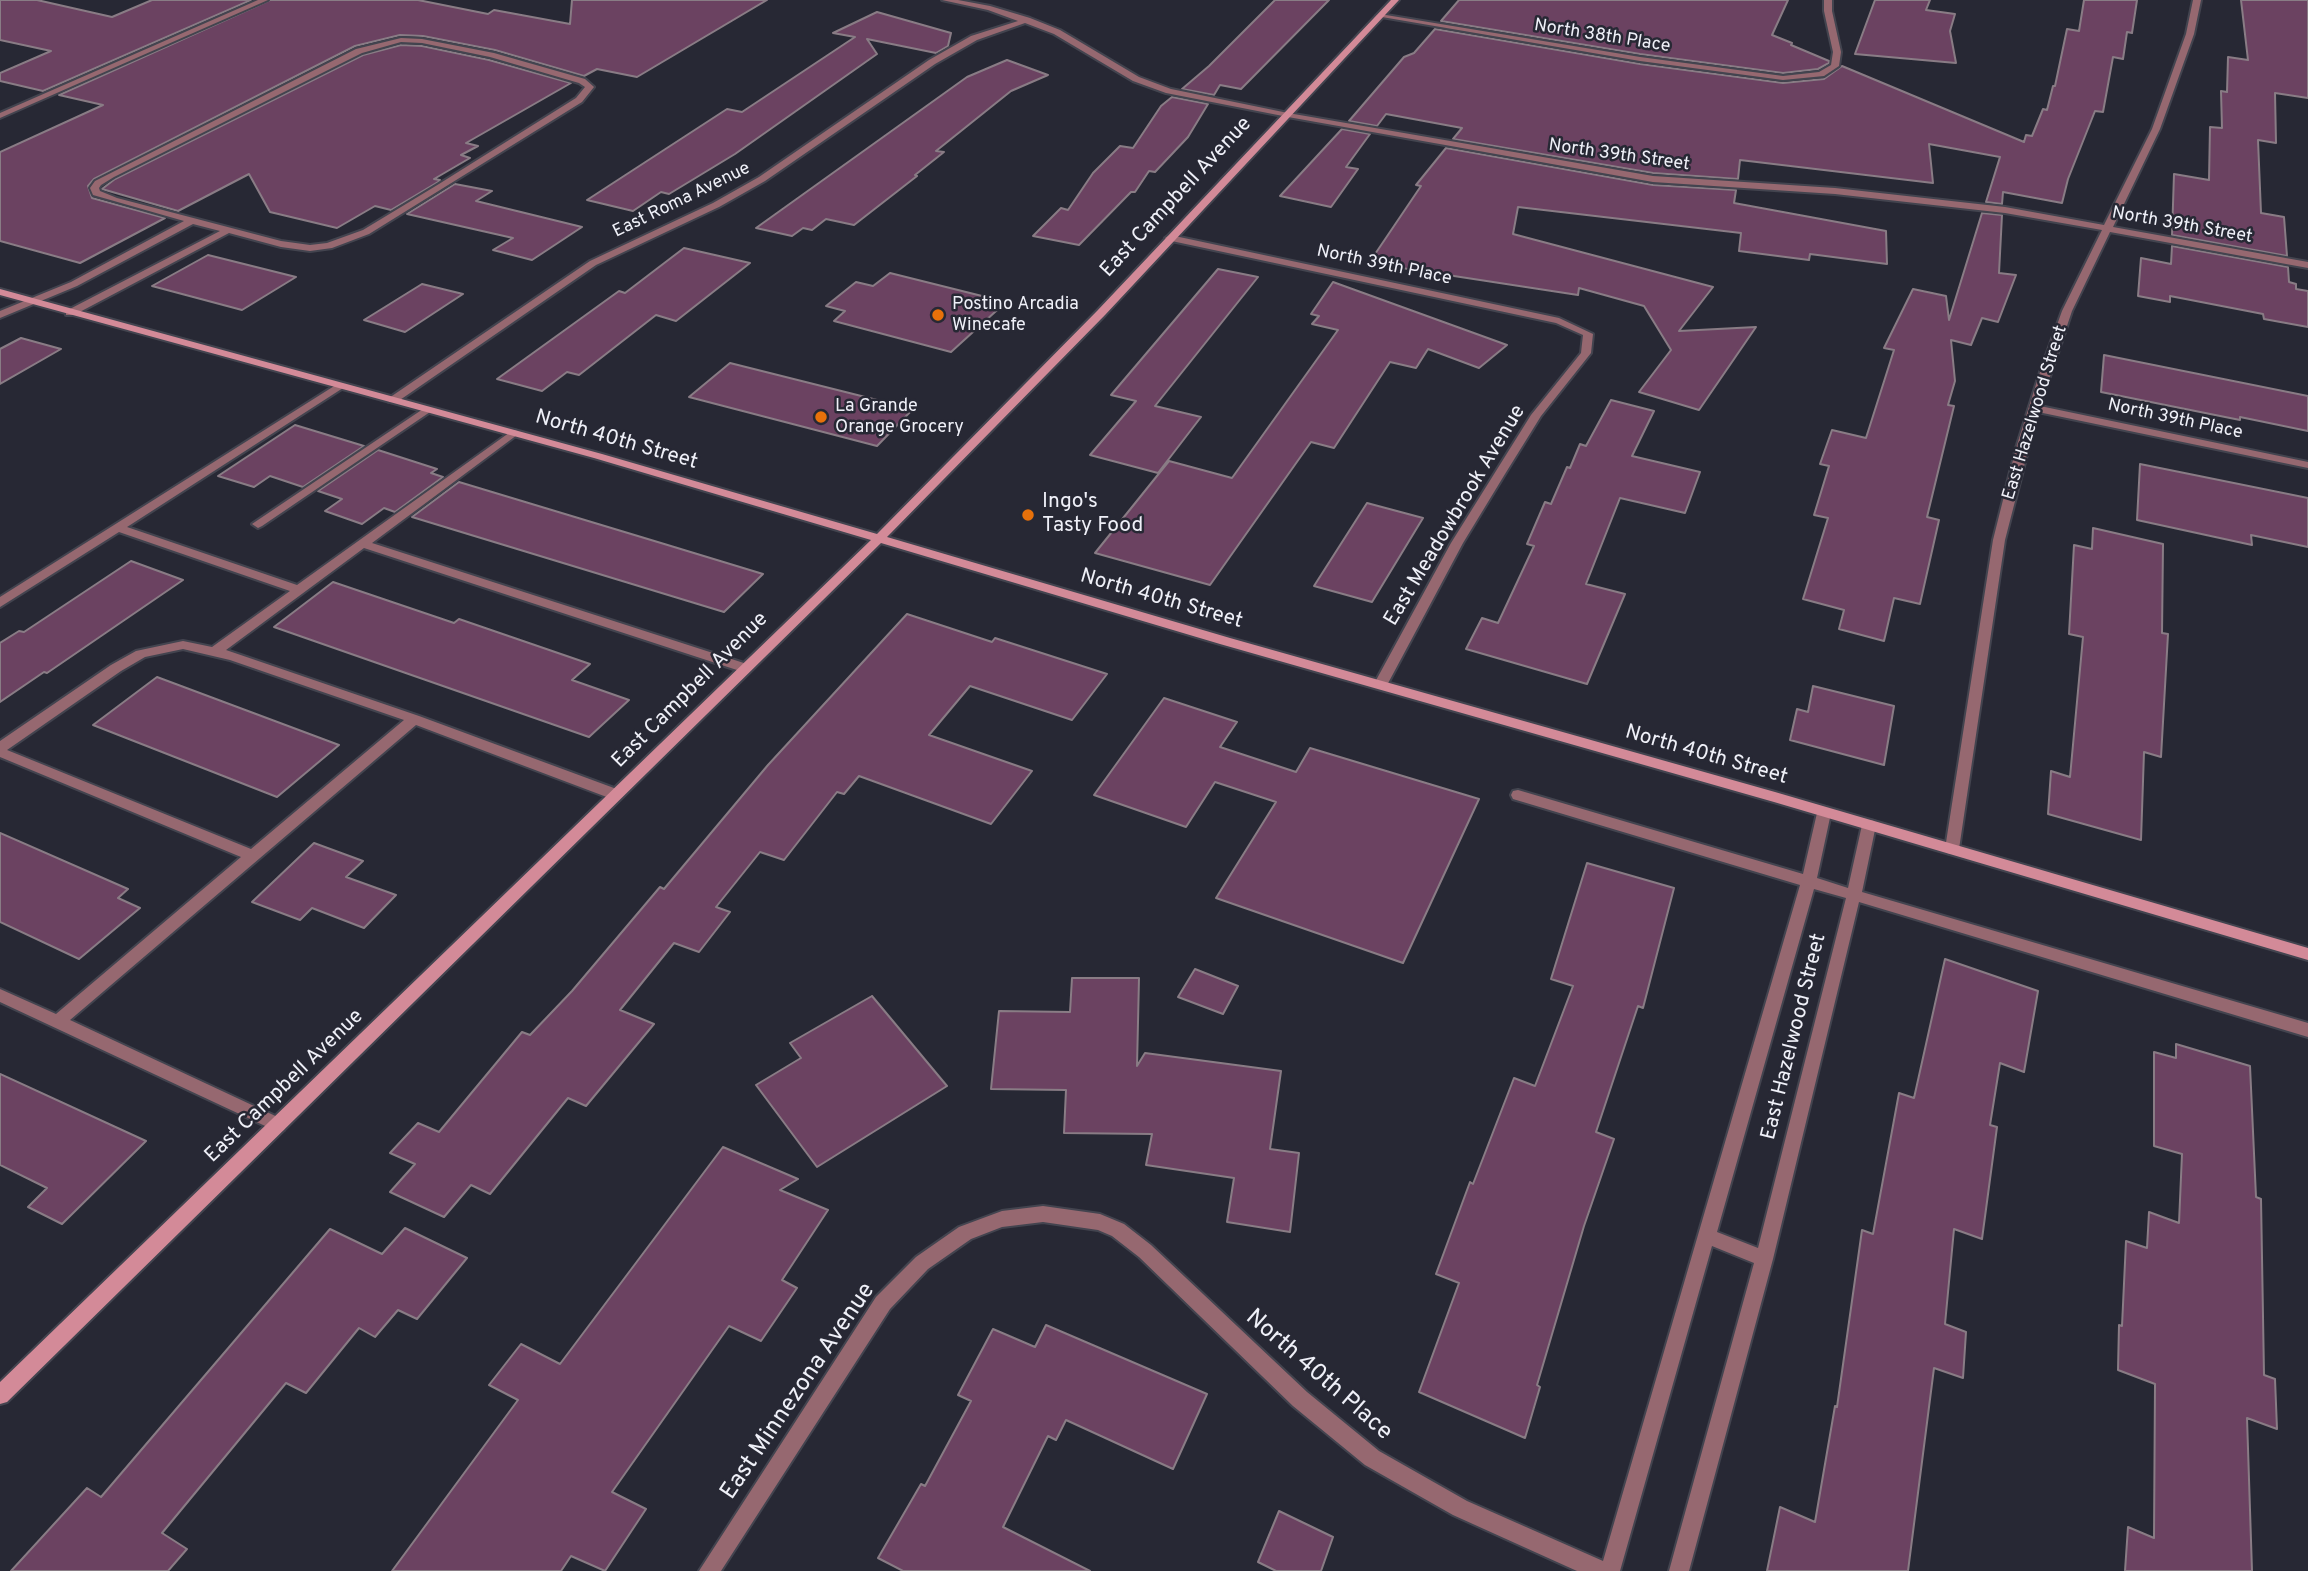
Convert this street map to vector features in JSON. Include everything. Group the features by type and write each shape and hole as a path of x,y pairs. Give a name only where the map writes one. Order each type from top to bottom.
{"street":[{"path":"0,116 264,0"},
{"name":"North 39th Street","path":"946,0 990,8 1057,32 1136,79 1169,91 1287,115 1653,179 1835,191 1936,201 2308,265"},
{"name":"East Campbell Avenue","path":"0,1395 879,539 1001,416 1395,0"},
{"name":"North 38th Place","path":"1380,16 1726,72 1783,78 1821,74 1835,65 1829,0"},
{"name":"East Hazelwood Street","path":"1952,849 1999,540 2022,447 2067,311 2156,129 2190,34 2197,0"},
{"name":"East Roma Avenue","path":"393,401 593,263 716,205 762,179 932,62 963,44 1027,20"},
{"path":"391,41 422,41 491,55 582,81 590,87 579,100 503,149 351,240 310,248 191,221 103,197 94,188 111,175 369,47 391,41"},
{"path":"0,315 106,267 191,221"},
{"path":"70,313 228,230"},
{"name":"North 39th Place","path":"1170,238 1559,321 1588,334"},
{"path":"106,267 117,270"},
{"path":"128,273 140,276"},
{"name":"North 40th Street","path":"0,292 513,433 2308,954"},
{"name":"East Meadowbrook Avenue","path":"1381,684 1457,543 1499,474 1536,415 1586,353 1588,334"},
{"path":"0,603 340,386"},
{"name":"North 39th Place","path":"2036,408 2308,465"},
{"path":"258,524 426,410"},
{"path":"216,651 513,433"},
{"path":"118,528 299,590"},
{"path":"364,544 745,668"},
{"path":"0,750 90,685 141,654 183,645 216,651 414,719 617,795"},
{"path":"57,1022 414,719"},
{"path":"0,750 253,856"},
{"path":"1518,795 2308,1030"},
{"name":"East Hazelwood Street","path":"1610,1571 1809,880 1824,813"},
{"name":"East Hazelwood Street","path":"1679,1571 1764,1259 1869,825"},
{"path":"0,995 278,1125"},
{"name":"East Minnezona Avenue","path":"709,1571 883,1303 922,1263 965,1233 1002,1219 1044,1214 1100,1222"},
{"name":"North 40th Place","path":"1100,1222 1118,1230 1145,1251 1300,1399 1371,1458 1460,1508 1601,1571"},
{"path":"1707,1236 1764,1259"}],"building":[{"path":"0,0 37,0 112,17 152,0 251,0 43,91 0,81 0,73 51,51 0,40"},
{"path":"270,0 418,0 488,14 494,10 570,24 572,0 767,0 637,77 597,69 584,76 495,50 423,36 400,35 355,46 94,179 88,186 92,198 165,218 80,263 0,241 0,152 103,105 59,95"},
{"path":"1275,0 1329,0 1241,89 1220,85 1214,95 1182,89 1209,66"},
{"path":"1459,0 1788,0 1772,35 1829,63 1818,69 1783,73 1640,54 1441,21"},
{"path":"1875,0 1930,0 1926,10 1955,14 1950,31 1956,63 1855,54"},
{"path":"2084,0 2137,0 2132,33 2127,32 2123,59 2113,57 2103,112 2095,111 2068,179 2062,203 2003,192 2002,204 1986,202 2000,157 1929,144 1933,183 1740,160 1738,179 1653,173 1453,139 1462,128 1386,114 1377,126 1349,121 1404,57 1414,53 1435,29 1640,64 1783,83 1824,79 1842,66 2024,142 2026,135 2032,136 2043,109 2047,110 2067,29 2079,31"},
{"path":"2241,0 2308,0 2308,98 2275,93 2276,143 2258,140 2261,213 2284,217 2287,256 2172,235 2174,174 2209,180 2210,127 2222,128 2221,91 2227,92 2228,57 2248,60"},
{"path":"877,12 951,33 948,46 936,53 867,39 877,54 735,154 669,194 661,192 633,211 587,200 727,109 742,112 855,37 833,33"},
{"path":"401,45 422,46 489,60 571,83 466,143 478,146 461,155 470,158 434,179 440,180 438,182 391,210 375,206 337,228 270,212 249,174 178,211 102,189 115,179 363,55"},
{"path":"1007,60 1048,75 1011,91 936,151 944,152 915,175 917,176 854,225 826,219 812,230 803,228 792,236 756,228 967,77"},
{"path":"1172,97 1208,104 1188,137 1155,172 1149,171 1135,192 1131,192 1079,245 1033,236 1061,208 1068,210 1093,173 1120,146 1133,148 1161,106"},
{"path":"1342,129 1370,134 1346,167 1358,169 1331,207 1280,196"},
{"path":"1446,148 1653,185 1736,190 1734,203 1886,231 1887,264 1810,254 1809,260 1739,251 1741,233 1518,207 1513,234 1713,287 1679,331 1756,327 1699,410 1639,392 1671,350 1644,306 1579,288 1578,295 1369,263 1421,186 1416,185"},
{"path":"455,184 492,191 476,201 582,227 532,260 493,250 513,238 407,214"},
{"path":"1982,213 2002,215 1999,273 2016,275 1998,322 1982,318 1971,345 1951,340 1955,381 1948,405 1954,406 1927,517 1939,520 1920,604 1894,598 1884,641 1839,629 1844,610 1803,599 1828,518 1814,515 1829,466 1820,464 1832,430 1866,438 1894,350 1884,348 1913,289 1946,296 1949,320"},
{"path":"2172,246 2288,267 2289,282 2296,284 2296,289 2308,291 2308,327 2264,319 2263,314 2170,296 2170,302 2138,296 2141,258 2171,264"},
{"path":"684,248 750,263 676,321 656,315 579,375 567,372 542,391 497,379 619,291 625,293"},
{"path":"208,255 296,277 242,310 152,286"},
{"path":"1218,269 1258,277 1155,406 1201,417 1158,473 1090,455 1136,401 1111,395"},
{"path":"890,273 1006,302 951,352 834,321 845,311 826,306 856,282 873,286"},
{"path":"1333,282 1507,345 1479,368 1428,349 1416,368 1390,362 1334,448 1311,442 1210,585 1095,553 1169,461 1232,478 1338,330 1312,324 1319,316 1311,314"},
{"path":"422,284 463,294 405,332 364,320"},
{"path":"21,338 61,349 0,384 0,349"},
{"path":"2104,355 2308,396 2308,431 2101,392"},
{"path":"730,363 913,409 877,446 689,397"},
{"path":"1611,400 1654,411 1632,456 1700,472 1685,513 1620,498 1586,584 1625,594 1587,684 1466,649 1482,618 1498,623 1534,546 1527,544 1545,502 1551,504 1580,444 1586,446"},
{"path":"295,425 364,446 303,487 270,476 254,487 218,476"},
{"path":"378,450 437,469 431,473 443,477 395,512 384,508 362,524 325,511 342,499 318,491"},
{"path":"2140,464 2308,498 2308,547 2251,535 2252,545 2137,520"},
{"path":"459,482 763,574 724,612 412,517"},
{"path":"1367,503 1423,518 1372,602 1314,586"},
{"path":"2093,528 2163,544 2162,633 2168,634 2161,757 2144,752 2141,840 2048,814 2051,771 2070,777 2083,637 2069,634 2074,545 2092,549"},
{"path":"131,561 183,580 0,702 0,643 19,631 24,632"},
{"path":"333,582 454,623 459,619 590,664 572,680 629,700 589,737 274,627"},
{"path":"907,614 992,642 995,638 1107,674 1072,720 970,686 929,735 1032,771 991,824 859,776 844,794 837,792 784,860 760,852 716,907 730,912 699,952 674,943 620,1010 654,1024 586,1106 568,1098 490,1194 471,1185 444,1217 390,1192 415,1164 390,1153 418,1123 439,1132 522,1032 530,1035 572,991 660,887 664,889 768,765"},
{"path":"157,677 339,745 277,797 93,725"},
{"path":"1813,686 1894,706 1884,765 1790,740 1797,709 1808,712"},
{"path":"1164,698 1237,722 1220,747 1296,772 1310,748 1479,799 1403,963 1216,898 1276,802 1215,782 1186,827 1094,795"},
{"path":"0,833 128,889 118,898 140,908 79,959 0,922"},
{"path":"314,843 363,861 346,877 396,895 364,928 312,908 300,920 252,902"},
{"path":"1587,863 1674,888 1643,1008 1638,1006 1596,1132 1614,1139 1584,1226 1537,1385 1540,1387 1525,1438 1419,1392 1459,1283 1436,1274 1470,1182 1473,1184 1514,1078 1535,1086 1573,986 1551,979"},
{"path":"1945,959 2038,991 2024,1072 2000,1063 1990,1125 1997,1127 1982,1239 1954,1229 1945,1324 1966,1332 1963,1378 1934,1368 1908,1571 1767,1571 1780,1507 1815,1522 1835,1406 1837,1407 1862,1230 1873,1234 1899,1093 1914,1098"},
{"path":"1195,969 1238,986 1223,1014 1178,997"},
{"path":"1072,978 1139,978 1137,1066 1145,1053 1281,1071 1270,1149 1299,1153 1290,1232 1227,1222 1234,1178 1146,1165 1152,1134 1064,1133 1066,1090 991,1089 999,1011 1070,1012"},
{"path":"872,996 947,1086 817,1167 756,1085 801,1058 790,1043"},
{"path":"2176,1044 2250,1066 2256,1197 2261,1199 2264,1375 2275,1379 2277,1429 2247,1418 2252,1571 2125,1571 2128,1527 2154,1538 2155,1384 2118,1370 2126,1241 2147,1248 2149,1212 2179,1223 2182,1154 2154,1146 2154,1052 2176,1058"},
{"path":"0,1074 146,1141 62,1224 28,1207 47,1188 0,1165"},
{"path":"723,1147 798,1179 780,1190 828,1210 782,1280 797,1288 761,1341 729,1326 612,1492 646,1509 605,1571 571,1556 561,1571 392,1571 518,1400 489,1385 521,1344 560,1364"},
{"path":"405,1228 467,1258 417,1319 398,1310 375,1337 359,1328 306,1393 286,1383 162,1533 187,1549 168,1571 11,1571 87,1488 101,1497 330,1229 382,1254"},
{"path":"1046,1325 1207,1394 1173,1469 1066,1420 1056,1440 1048,1436 1003,1527 1090,1571 903,1571 878,1558 921,1484 925,1486 971,1401 958,1395 993,1329 1035,1347"},
{"path":"1279,1511 1333,1537 1321,1571 1276,1571 1258,1562"}],"place":[{"name":"Postino Arcadia Winecafe","path":"938,315"},
{"name":"La Grande Orange Grocery","path":"821,417"},
{"name":"Ingo's Tasty Food","path":"1028,515"}]}
